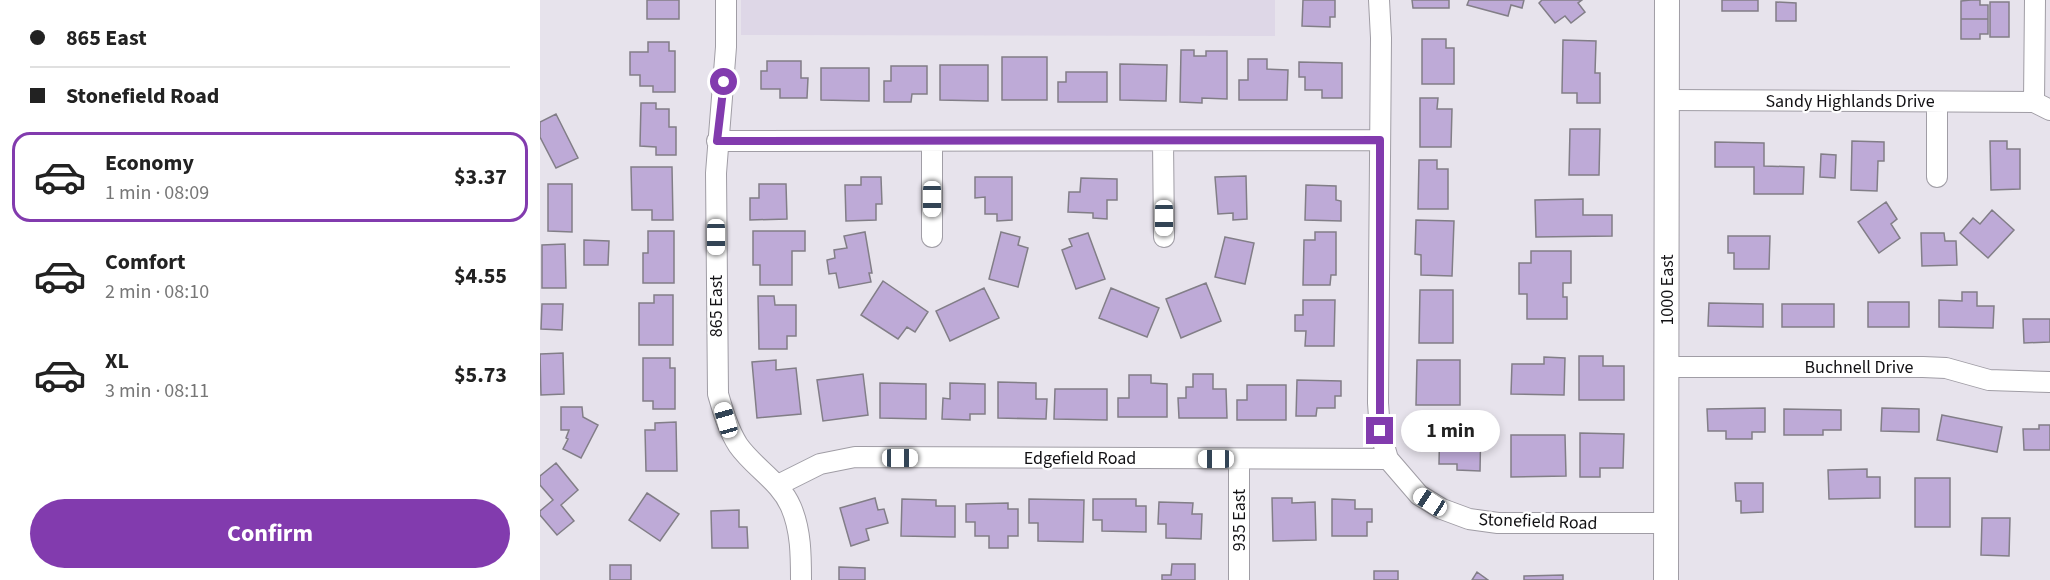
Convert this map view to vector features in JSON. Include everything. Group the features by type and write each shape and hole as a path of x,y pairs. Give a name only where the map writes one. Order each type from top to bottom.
{"street":[{"name":"865 East","path":"726,0 726,47 717,141 718,393 726,420 738,445 778,485 791,507 799,532 801,580"},
{"name":"Stonefield Road","path":"1378,0 1380,140 1378,403 1380,431 1388,459 1419,495 1442,509 1469,519 1498,523 1666,523"},
{"name":"1000 East","path":"1666,580 1668,0"},
{"path":"2035,0 2042,106"},
{"name":"Sandy Highlands Drive","path":"1667,100 1937,102 2042,106"},
{"path":"1937,102 1937,177"},
{"path":"717,141 1380,140"},
{"path":"932,141 932,237"},
{"path":"1163,141 1164,237"},
{"name":"Buchnell Drive","path":"1667,366 1923,367 1946,368 1989,380 2050,382"},
{"name":"Edgefield Road","path":"778,485 811,467 847,458 1388,459"},
{"name":"935 East","path":"1239,459 1239,580"}],"shaded area":[{"path":"741,0 1275,0 1275,36 741,35"}],"building":[{"path":"647,0 679,0 679,19 647,19"},
{"path":"1303,0 1335,0 1335,17 1330,17 1330,27 1302,26"},
{"path":"1412,0 1449,0 1449,8 1413,8"},
{"path":"1469,0 1524,0 1522,8 1511,5 1508,16 1467,5"},
{"path":"1542,0 1582,0 1578,3 1585,12 1571,23 1565,16 1555,23 1539,3"},
{"path":"1722,0 1758,0 1758,11 1722,11"},
{"path":"1980,0 1980,5 1988,5 1988,19 1961,19 1961,1"},
{"path":"1776,2 1796,3 1796,21 1776,21"},
{"path":"1990,2 2009,2 2009,37 1990,37"},
{"path":"1961,19 1988,19 1988,34 1980,34 1980,39 1961,39"},
{"path":"1422,39 1446,39 1446,48 1454,48 1454,84 1422,84"},
{"path":"1563,40 1596,41 1595,73 1600,73 1600,103 1577,103 1577,93 1562,93"},
{"path":"648,42 669,42 669,51 675,51 675,92 653,92 653,86 640,86 640,75 630,75 630,52 648,52"},
{"path":"1181,50 1194,50 1194,56 1206,56 1206,51 1227,51 1227,99 1202,98 1202,103 1180,102"},
{"path":"1002,57 1047,57 1047,100 1002,100"},
{"path":"1248,59 1267,59 1267,69 1288,70 1287,100 1239,100 1239,80 1248,80"},
{"path":"767,61 801,61 801,78 808,78 807,98 780,98 780,89 761,89 761,71 767,71"},
{"path":"1299,62 1342,63 1342,98 1322,98 1322,90 1305,90 1305,77 1299,77"},
{"path":"1120,64 1167,65 1166,101 1120,100"},
{"path":"940,65 988,65 988,101 940,100"},
{"path":"891,66 927,66 927,94 912,94 911,102 884,102 884,81 891,81"},
{"path":"821,68 869,68 869,101 821,100"},
{"path":"1066,72 1107,72 1107,102 1058,102 1058,82 1066,82"},
{"path":"1420,98 1438,98 1437,109 1452,109 1451,147 1420,147"},
{"path":"641,103 656,103 656,109 669,109 669,127 676,127 676,155 656,155 656,147 640,146"},
{"path":"556,114 578,158 556,168 540,137 540,122"},
{"path":"1570,129 1600,129 1599,175 1569,175"},
{"path":"1852,141 1884,142 1884,161 1878,161 1877,191 1851,190"},
{"path":"1990,141 2007,141 2007,149 2020,149 2020,189 1991,190"},
{"path":"1715,142 1764,143 1764,166 1804,167 1803,194 1754,194 1754,167 1715,167"},
{"path":"1821,154 1836,155 1835,178 1820,177"},
{"path":"1419,160 1437,160 1437,169 1448,169 1448,209 1418,209"},
{"path":"631,167 672,167 673,220 652,220 652,210 632,210"},
{"path":"1246,176 1247,219 1233,220 1233,213 1218,214 1215,177"},
{"path":"861,177 881,177 882,204 876,204 876,220 846,221 845,185 861,185"},
{"path":"975,177 1012,177 1012,220 997,221 997,214 985,214 985,197 975,198"},
{"path":"1081,178 1117,179 1117,200 1107,200 1107,219 1093,218 1093,213 1068,212 1069,192 1080,192"},
{"path":"548,184 572,184 572,232 548,231"},
{"path":"759,184 786,184 787,219 750,220 750,198 759,198"},
{"path":"1306,185 1336,186 1336,200 1341,201 1341,221 1305,220"},
{"path":"1583,199 1583,215 1612,215 1612,236 1536,237 1535,200"},
{"path":"1886,202 1897,219 1891,224 1900,238 1879,253 1858,222"},
{"path":"1992,210 2014,230 1988,258 1960,233 1973,218 1980,224"},
{"path":"1416,220 1454,221 1452,276 1421,275 1421,255 1415,254"},
{"path":"648,231 674,231 674,283 643,283 643,253 648,253"},
{"path":"753,231 805,231 805,251 792,251 792,285 760,285 760,265 753,265"},
{"path":"865,232 872,273 869,273 871,282 839,288 836,273 829,274 827,260 835,258 834,250 847,248 844,236"},
{"path":"1001,232 1020,237 1018,245 1028,248 1018,287 989,279"},
{"path":"1315,232 1336,232 1336,275 1331,275 1330,285 1303,285 1304,240 1315,240"},
{"path":"1088,233 1105,279 1076,289 1062,250 1072,246 1069,239"},
{"path":"1921,233 1944,233 1945,241 1956,241 1957,265 1922,266"},
{"path":"1728,236 1770,236 1769,269 1734,269 1734,253 1728,253"},
{"path":"1225,237 1254,243 1245,284 1215,277"},
{"path":"584,240 609,241 608,265 584,265"},
{"path":"565,244 566,288 542,288 542,245"},
{"path":"1531,251 1571,251 1571,283 1563,283 1563,297 1567,297 1567,319 1527,319 1527,294 1519,294 1519,263 1531,263"},
{"path":"883,281 928,312 915,332 907,327 898,339 861,315"},
{"path":"1206,283 1221,321 1181,338 1166,299"},
{"path":"984,288 999,318 950,341 936,311"},
{"path":"1111,288 1159,308 1147,337 1099,318"},
{"path":"1420,290 1453,290 1453,343 1419,343"},
{"path":"1962,292 1977,292 1977,306 1994,306 1993,328 1939,327 1939,300 1962,301"},
{"path":"654,295 673,295 673,345 639,345 639,303 654,303"},
{"path":"758,296 774,296 775,305 796,305 796,336 787,336 787,349 759,349"},
{"path":"1303,300 1335,300 1334,346 1305,346 1306,331 1295,331 1295,315 1303,315"},
{"path":"1868,302 1909,302 1909,327 1868,327"},
{"path":"1709,303 1763,304 1763,327 1708,326"},
{"path":"542,304 563,304 562,330 541,329"},
{"path":"1782,304 1834,304 1834,327 1782,327"},
{"path":"2023,319 2050,319 2050,342 2024,343"},
{"path":"563,353 564,394 541,395 540,354"},
{"path":"1579,356 1603,356 1603,366 1624,366 1624,400 1579,400"},
{"path":"1544,357 1565,358 1564,395 1511,394 1512,364 1544,364"},
{"path":"643,358 670,358 670,368 675,368 675,409 653,409 653,401 643,401"},
{"path":"776,360 776,370 796,368 801,414 757,418 752,362"},
{"path":"1417,360 1460,360 1460,405 1416,405"},
{"path":"863,374 868,415 823,421 817,380"},
{"path":"1193,374 1213,374 1213,389 1226,389 1227,418 1179,418 1178,398 1186,398 1186,387 1193,387"},
{"path":"1129,375 1151,375 1151,383 1167,384 1167,417 1118,417 1118,398 1129,398"},
{"path":"1297,380 1341,381 1341,396 1335,396 1335,408 1317,408 1316,416 1296,416"},
{"path":"998,382 1036,383 1036,399 1047,399 1046,419 998,418"},
{"path":"880,383 926,384 926,419 880,418"},
{"path":"950,383 985,384 985,414 970,414 970,420 942,419 943,398 950,399"},
{"path":"1247,385 1286,385 1286,420 1237,420 1237,400 1247,400"},
{"path":"1055,389 1107,389 1107,420 1054,419"},
{"path":"561,407 582,407 583,417 598,425 581,458 563,449 569,430 561,430"},
{"path":"1765,408 1765,432 1752,432 1752,439 1726,439 1726,431 1708,431 1707,409"},
{"path":"1882,408 1919,409 1919,432 1881,431"},
{"path":"1784,409 1841,410 1841,430 1823,430 1823,435 1784,435"},
{"path":"1942,415 2002,427 1997,452 1937,440"},
{"path":"1440,417 1481,418 1480,471 1457,470 1457,464 1439,464"},
{"path":"676,422 677,471 646,471 645,430 655,430 655,423"},
{"path":"2039,425 2050,425 2050,450 2024,450 2023,429 2039,429"},
{"path":"1580,433 1624,434 1623,468 1600,468 1600,477 1580,477"},
{"path":"1511,435 1565,435 1566,476 1511,477"},
{"path":"556,463 578,490 561,505 574,521 557,535 540,515 540,511 553,500 540,485 540,476"},
{"path":"1867,469 1867,477 1880,477 1880,498 1829,499 1828,470"},
{"path":"1915,478 1950,478 1950,527 1915,527"},
{"path":"1735,483 1763,483 1763,512 1741,513 1741,501 1736,501"},
{"path":"647,493 679,514 660,541 629,520"},
{"path":"875,498 878,510 884,509 888,523 866,529 869,540 851,546 840,508"},
{"path":"1272,498 1292,498 1292,503 1315,502 1316,540 1273,541"},
{"path":"902,499 936,500 936,506 955,506 955,537 901,536"},
{"path":"1029,499 1084,500 1083,542 1038,541 1038,523 1029,523"},
{"path":"1093,499 1136,499 1136,506 1146,506 1146,532 1102,531 1102,520 1093,520"},
{"path":"1332,499 1355,500 1355,509 1372,509 1372,522 1367,522 1367,536 1332,536"},
{"path":"1159,502 1193,503 1192,514 1202,514 1201,539 1166,538 1166,524 1158,524"},
{"path":"1008,503 1008,509 1018,509 1018,536 1008,536 1008,548 989,548 989,536 975,536 975,522 966,522 966,504"},
{"path":"739,510 739,527 747,527 748,548 712,548 711,511"},
{"path":"1982,518 2010,518 2009,556 1981,555"},
{"path":"1172,564 1195,564 1195,580 1162,580 1162,575 1171,575"},
{"path":"610,565 631,565 631,580 610,580"},
{"path":"839,567 865,568 865,580 839,580"},
{"path":"1374,571 1398,571 1398,580 1374,580"},
{"path":"1477,572 1488,580 1472,580"},
{"path":"1563,575 1563,580 1524,580 1524,576"}],"route":[{"path":"724,82 717,141 1380,140 1378,403 1380,431"}]}
